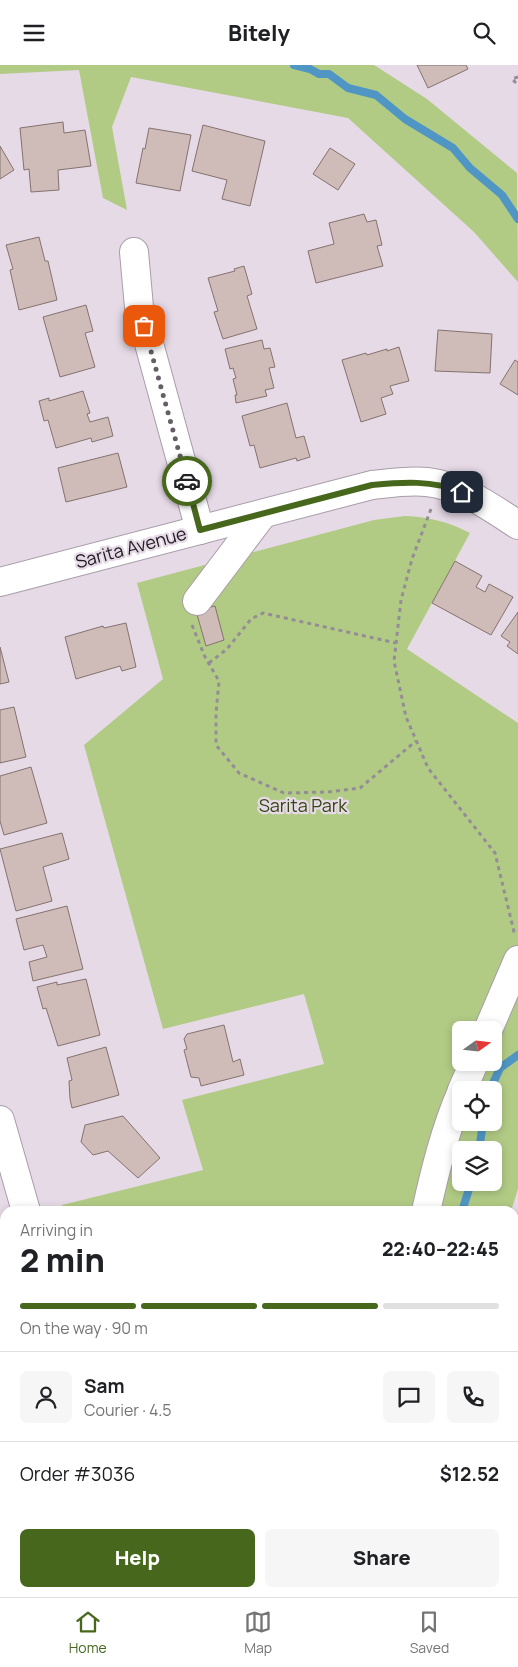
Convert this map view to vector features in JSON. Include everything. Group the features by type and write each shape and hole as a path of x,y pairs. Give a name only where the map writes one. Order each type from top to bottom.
{"street":[{"path":"134,252 139,307 200,530"},
{"name":"Sarita Avenue","path":"0,582 372,485 426,482 451,487 473,496 518,525"},
{"path":"197,601 262,515"},
{"path":"491,1021 517,949"},
{"path":"427,1206 433,1178 452,1116"},
{"path":"0,1120 25,1206"}],"path":[{"path":"518,77 512,79 518,85"},
{"path":"440,485 412,559 401,600 394,661 406,717 428,768 495,853 517,949"},
{"path":"197,601 192,603 190,619 208,663 219,681 216,745 239,773 284,793 328,792 360,788 416,741"},
{"path":"208,663 227,649 251,619 263,613 396,644"}],"green space":[{"path":"0,65 374,65 427,99 517,173 518,282 474,232 348,118 131,77 112,127 127,210 103,198 79,70 0,74"},
{"name":"Sarita Park","path":"405,516 422,518 447,523 470,533 407,649 518,723 518,1189 513,1206 62,1206 203,1170 182,1100 324,1064 304,994 163,1029 84,745 163,679 137,583 374,520"}],"building":[{"path":"417,65 466,65 468,69 428,88"},
{"path":"63,122 64,133 85,130 91,166 58,170 59,190 31,192 29,169 24,170 20,128"},
{"path":"203,125 265,141 250,206 222,199 227,180 192,171"},
{"path":"149,128 191,135 180,191 136,183"},
{"path":"0,146 14,170 0,179"},
{"path":"330,148 355,164 338,190 313,174"},
{"path":"364,214 367,222 376,220 382,245 377,246 383,266 316,283 308,251 334,244 329,223"},
{"path":"39,237 45,261 48,261 57,300 19,310 10,270 13,269 6,245"},
{"path":"244,266 252,294 247,296 257,329 223,339 214,312 218,311 208,278 235,271 234,269"},
{"path":"86,305 93,331 85,333 95,367 60,377 43,317"},
{"path":"438,330 492,334 490,373 435,371"},
{"path":"262,340 264,349 270,348 275,367 269,368 274,388 265,390 267,396 236,403 235,395 237,395 233,379 236,378 233,368 230,369 225,349"},
{"path":"399,347 409,381 390,386 393,394 381,398 386,414 361,422 342,360"},
{"path":"515,360 518,362 518,395 500,384"},
{"path":"83,391 90,413 87,414 90,422 108,417 113,436 92,442 91,438 56,448 48,420 44,421 39,401 49,398 49,401"},
{"path":"287,403 296,438 304,436 310,457 297,461 296,458 260,468 254,445 250,446 242,416"},
{"path":"118,453 127,487 66,502 58,468"},
{"path":"455,561 482,576 476,587 485,592 489,584 513,597 491,635 432,603"},
{"path":"215,606 224,640 206,646 196,611"},
{"path":"518,612 518,654 507,646 510,642 501,636"},
{"path":"126,623 136,667 122,671 120,666 76,679 65,637 103,626 104,628"},
{"path":"0,647 9,682 0,684"},
{"path":"14,707 26,757 0,763 0,710"},
{"path":"31,767 47,823 4,835 0,821 0,776"},
{"path":"62,833 69,859 43,867 52,901 16,911 0,849"},
{"path":"67,906 83,969 33,981 29,962 47,957 43,945 24,950 16,919"},
{"path":"86,979 100,1035 58,1046 46,1008 43,1009 37,987 57,982 57,985"},
{"path":"224,1025 233,1062 240,1059 244,1075 201,1086 199,1078 191,1077 184,1050 187,1049 184,1039 187,1034"},
{"path":"106,1047 119,1095 72,1108 69,1081 72,1080 67,1058"},
{"path":"123,1116 160,1158 138,1178 108,1151 93,1155 81,1142 85,1125"}],"waterway":[{"path":"294,65 310,69 319,74 329,74 348,88 376,95 405,119 453,148 470,168 502,195 518,219"},
{"path":"494,1081 500,1068 518,1055"},
{"path":"480,1141 482,1131"},
{"path":"464,1206 468,1191"}],"way so far":[{"path":"144,326 187,481"}],"route":[{"path":"187,481 200,530 372,485 426,482 451,487 462,492"}]}
